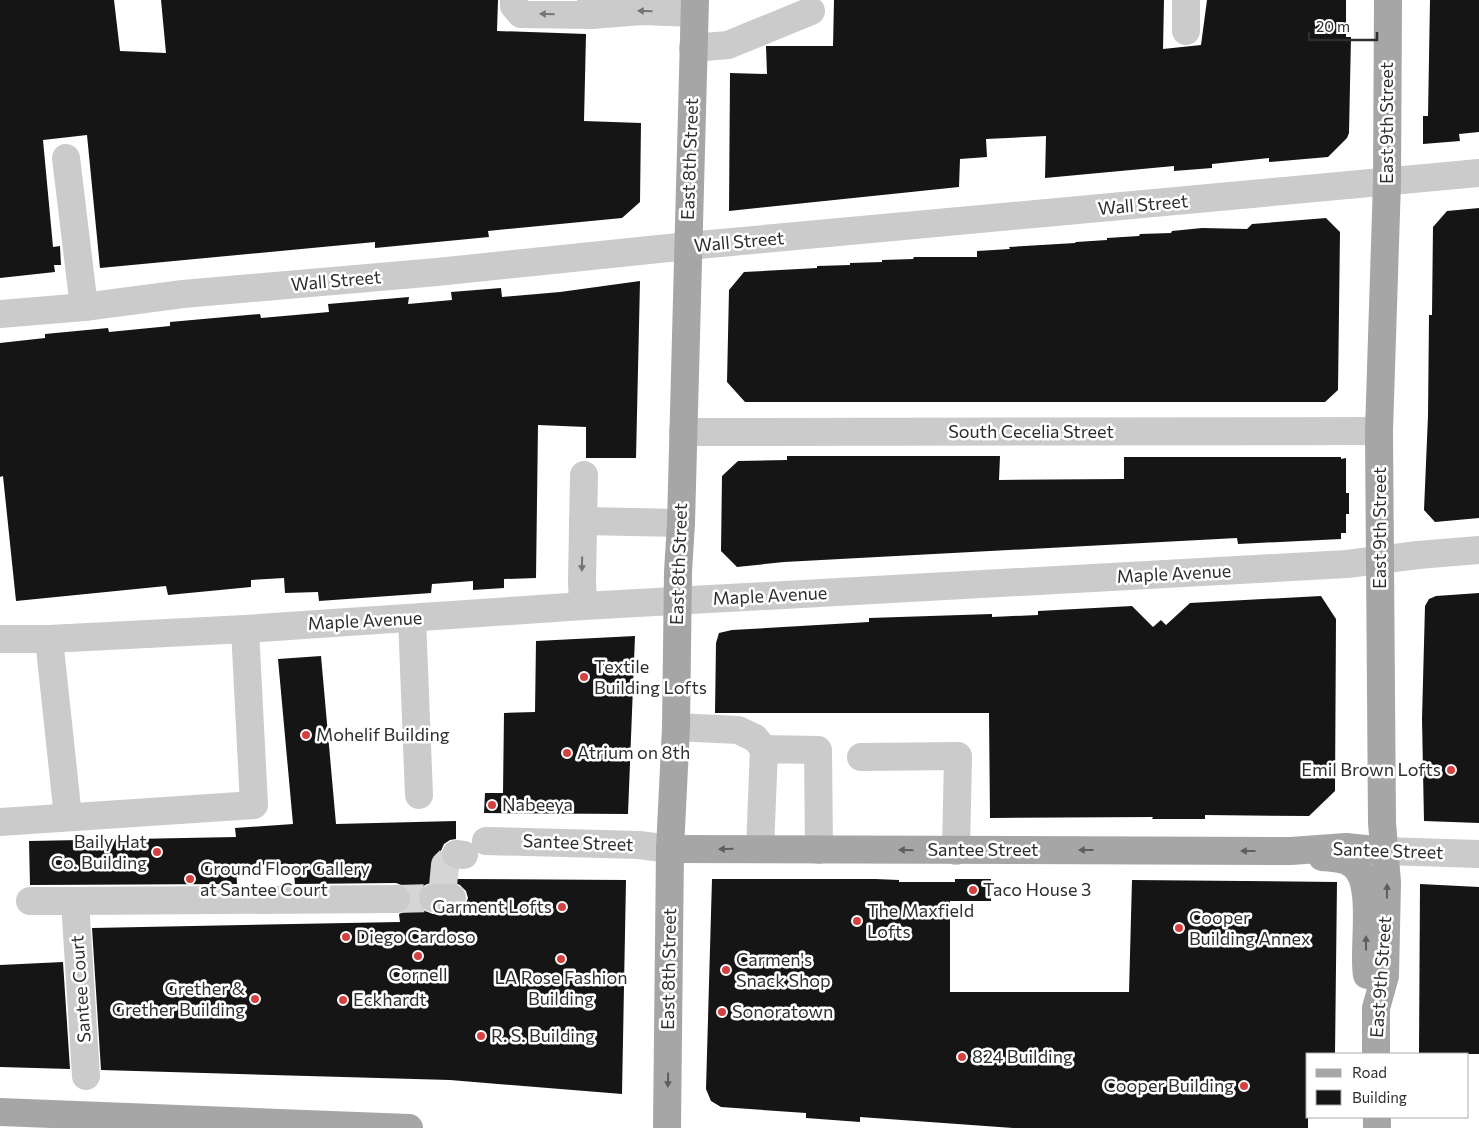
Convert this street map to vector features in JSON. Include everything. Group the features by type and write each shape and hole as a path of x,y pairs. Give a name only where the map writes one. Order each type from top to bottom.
{"main road":[{"name":"East 9th Street","path":"1376,1053 1376,1008 1385,976 1387,882 1382,823 1380,431 1387,182 1388,0"},
{"name":"East 8th Street","path":"667,1128 670,849 676,727 677,602 681,523 694,7"},
{"name":"Santee Street","path":"670,849 1291,851 1346,848 1384,851"},
{"path":"1291,851 1346,860 1354,865 1364,880 1366,901 1366,973 1376,1008"},
{"path":"0,1112 409,1128"}],"street":[{"path":"514,0 514,6 520,14 591,7 642,11 694,7"},
{"path":"1186,0 1186,31"},
{"path":"693,48 728,45 811,10"},
{"path":"66,158 84,307"},
{"name":"Wall Street","path":"0,314 84,307 183,294 446,271 688,246 1479,173"},
{"name":"South Cecelia Street","path":"683,432 1380,431"},
{"path":"584,475 584,606"},
{"path":"583,521 681,523"},
{"name":"Maple Avenue","path":"0,640 245,628 584,606 1337,564 1479,550"},
{"path":"412,618 419,795"},
{"path":"0,822 254,805 245,628"},
{"path":"49,639 68,818"},
{"path":"676,727 738,730 754,738 764,749 760,849"},
{"path":"764,749 818,750 819,850"},
{"path":"861,757 958,756 956,851"},
{"name":"Santee Street","path":"469,850 639,845 670,849"},
{"name":"Santee Street","path":"1384,851 1479,854"},
{"path":"30,901 396,898"},
{"name":"Santee Court","path":"75,901 86,1076"}],"building":[{"path":"0,0 114,0 120,51 166,53 161,0 498,0 497,31 586,34 584,121 641,123 640,202 622,218 488,231 489,237 375,248 375,242 100,268 87,135 43,140 53,247 60,246 61,265 54,265 55,272 0,278"},
{"path":"834,0 1164,0 1163,49 1201,45 1207,0 1346,0 1346,37 1351,37 1349,133 1347,138 1328,157 1269,162 1269,158 1212,164 1212,168 1174,171 1174,166 1045,178 1046,136 986,139 987,157 960,159 959,187 729,211 730,73 767,74 766,46 833,46"},
{"path":"1430,0 1479,0 1479,132 1459,134 1460,141 1423,144 1423,116 1428,116"},
{"path":"1479,208 1479,518 1435,522 1424,510 1428,416 1429,315 1432,315 1433,227 1447,211"},
{"path":"1326,218 1340,232 1338,390 1325,402 745,402 727,382 729,290 744,272 817,268 817,266 850,265 850,263 882,262 882,260 913,259 914,257 977,257 977,251 1010,249 1009,247 1107,240 1107,238 1171,233 1172,231 1202,228 1247,229 1252,224"},
{"path":"640,281 636,458 586,458 586,427 538,425 536,578 504,579 504,588 473,590 473,581 432,584 431,593 319,601 318,592 285,593 284,578 251,580 251,587 168,595 166,586 16,601 3,476 0,477 0,343 45,338 45,334 108,328 109,332 170,326 170,322 260,314 261,318 329,312 328,304 409,297 408,304 452,300 451,292 501,288 502,297 560,292"},
{"path":"787,456 1000,456 999,480 1124,479 1124,457 1341,457 1341,459 1346,458 1346,493 1349,493 1349,514 1346,514 1346,533 1341,533 1341,539 1238,544 1237,538 784,562 737,567 721,551 722,476 738,461 787,460"},
{"path":"1479,593 1479,823 1424,821 1422,719 1425,606 1429,599 1436,596"},
{"path":"1321,596 1336,619 1335,791 1309,816 1205,815 1205,819 1152,819 1153,817 990,818 989,713 715,713 716,643 719,633 732,630 869,622 869,618 992,614 992,617 1038,615 1038,611 1132,606 1153,627 1161,620 1166,625 1190,603"},
{"name":"Atrium on 8th","path":"635,636 628,814 484,813 485,793 503,793 504,713 535,712 536,641"},
{"path":"321,656 336,824 456,821 456,839 444,844 440,853 446,866 456,870 456,879 626,880 622,1094 450,1080 101,1070 92,928 400,922 399,914 410,906 412,898 409,891 404,886 396,883 295,884 293,864 236,865 237,884 30,885 29,841 236,837 235,828 293,824 278,659","holes":["433,882 452,882 460,885 466,891 468,898 465,906 459,912 433,914 425,911 419,905 417,898 419,891 425,885"]},
{"path":"712,879 875,879 899,880 899,882 955,882 955,879 991,879 991,901 950,901 950,992 1129,992 1132,880 1337,882 1335,1053 1306,1053 1306,1118 1308,1118 1308,1128 1013,1128 860,1117 860,1122 806,1118 806,1113 721,1107 711,1101 706,1089"},
{"path":"1420,884 1479,887 1479,1054 1419,1053"},
{"path":"63,962 70,1069 0,1067 0,965"}],"tunnel":[{"path":"443,886 445,865 456,854"},
{"path":"396,899 433,898"}],"place":[{"name":"Textile Building Lofts","path":"584,677"},
{"name":"Mohelif Building","path":"306,735"},
{"name":"Atrium on 8th","path":"567,753"},
{"name":"Emil Brown Lofts","path":"1451,770"},
{"name":"Nabeeya","path":"492,805"},
{"name":"Baily Hat Co. Building","path":"157,852"},
{"name":"Ground Floor Gallery at Santee Court","path":"190,879"},
{"name":"Taco House 3","path":"973,890"},
{"name":"Garment Lofts","path":"562,907"},
{"name":"The Maxfield Lofts","path":"857,921"},
{"name":"Cooper Building Annex","path":"1179,928"},
{"name":"Diego Cardoso","path":"346,937"},
{"name":"Cornell","path":"418,956"},
{"name":"LA Rose Fashion Building","path":"561,959"},
{"name":"Carmen's Snack Shop","path":"726,970"},
{"name":"Grether & Grether Building","path":"255,999"},
{"name":"Eckhardt","path":"343,1000"},
{"name":"Sonoratown","path":"722,1012"},
{"name":"R. S. Building","path":"481,1036"},
{"name":"824 Building","path":"962,1057"},
{"name":"Cooper Building","path":"1244,1086"}]}
